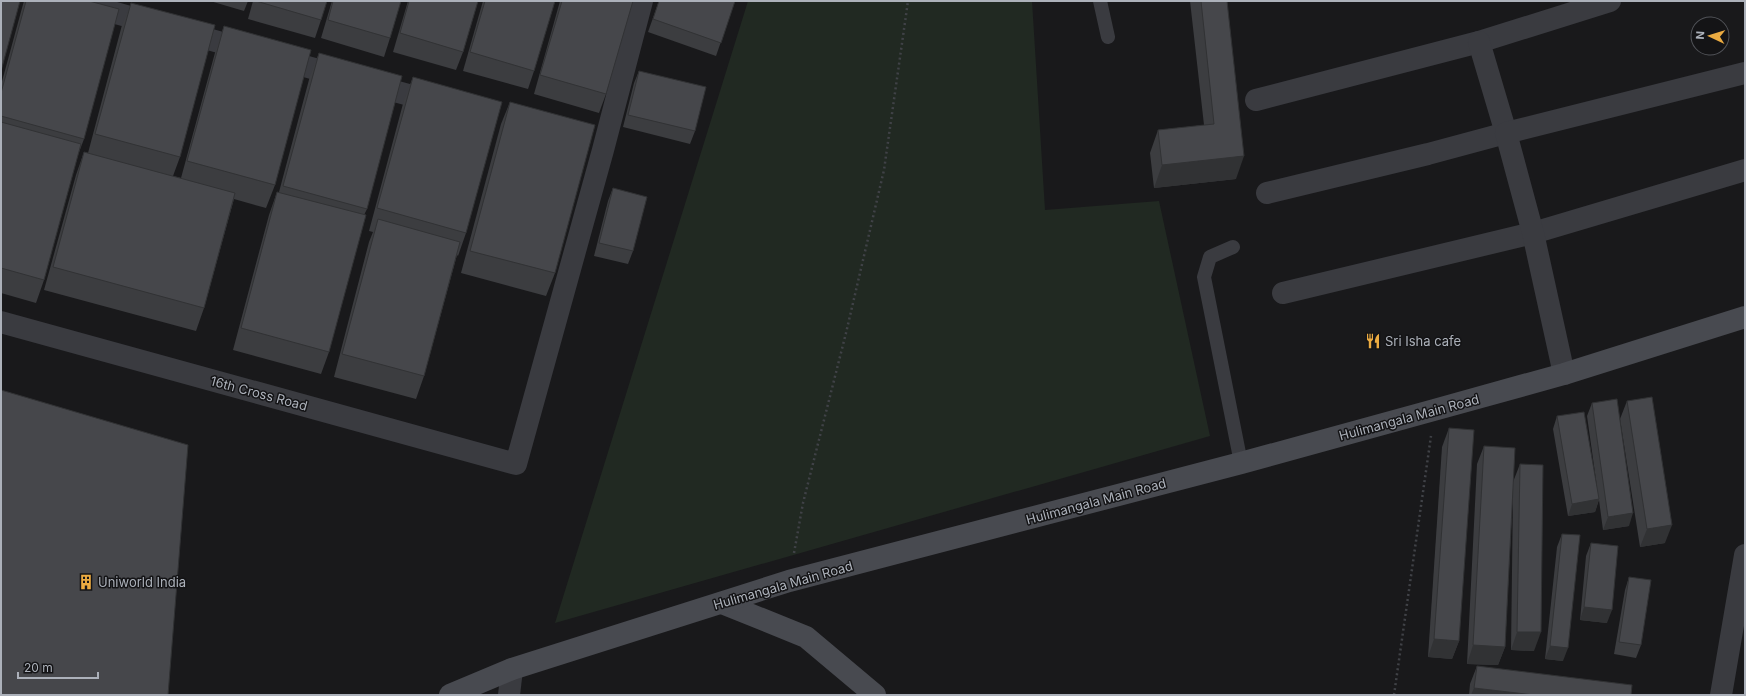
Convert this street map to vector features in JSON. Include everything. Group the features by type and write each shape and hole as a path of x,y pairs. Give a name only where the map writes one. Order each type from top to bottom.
{"street":[{"path":"73,1 449,107"},
{"name":"16th Cross Road","path":"1,322 516,464 595,148 642,1"},
{"path":"1256,100 1479,42 1610,1"},
{"path":"1479,42 1506,133 1533,233 1564,374"},
{"path":"1268,193 1745,74"},
{"path":"1283,293 1533,233 1745,170"},
{"name":"Hulimangala Main Road","path":"450,695 512,669 789,582 1241,463 1564,374 1745,317"},
{"path":"1721,695 1739,598 1745,555"},
{"path":"722,603 806,638 875,695"},
{"path":"509,695 512,669"}],"lane":[{"path":"1100,1 1108,37"},
{"path":"1233,247 1210,257 1204,277 1241,463"}],"path":[{"path":"789,582 803,503 846,333 884,170 908,1"},
{"path":"1394,695 1434,410"}],"shaded area":[{"path":"748,1 1032,1 1045,210 1159,201 1210,436 555,623"}],"building":[{"path":"1,1 20,1 1,71"},
{"path":"26,1 89,1 119,9 84,139 1,116 1,93"},
{"path":"256,1 327,1 321,20"},
{"path":"333,1 401,1 390,38 328,20"},
{"path":"409,1 478,1 463,52 400,33"},
{"path":"485,1 555,1 534,71 470,52"},
{"path":"562,1 633,1 606,94 540,75"},
{"path":"659,1 735,1 721,43 653,19"},
{"path":"1201,1 1227,1 1244,156 1162,165 1158,130 1214,124"},
{"path":"131,3 215,25 180,157 95,134"},
{"path":"224,26 311,50 275,185 187,161"},
{"path":"319,53 402,76 367,209 283,186"},
{"path":"639,71 706,87 695,131 628,115"},
{"path":"413,77 502,102 466,233 377,208"},
{"path":"510,102 595,125 555,273 470,251"},
{"path":"1,122 81,144 44,280 1,268"},
{"path":"84,152 235,193 204,308 53,267"},
{"path":"613,188 647,197 633,251 599,243"},
{"path":"277,192 366,215 329,352 241,328"},
{"path":"378,219 460,242 424,376 342,354"},
{"name":"Uniworld India","path":"1,390 188,445 168,695 1,695"},
{"path":"1652,397 1672,525 1647,529 1627,401"},
{"path":"1617,399 1633,513 1608,517 1592,403"},
{"path":"1584,412 1599,499 1572,504 1557,416"},
{"path":"1449,428 1474,430 1459,641 1434,639"},
{"path":"1484,446 1515,448 1505,647 1473,645"},
{"path":"1520,464 1543,465 1541,632 1517,632"},
{"path":"1562,534 1580,535 1568,648 1550,646"},
{"path":"1591,543 1618,546 1612,610 1584,607"},
{"path":"1629,577 1651,580 1641,645 1619,642"},
{"path":"1477,666 1632,685 1631,695 1534,695 1474,688"}],"place":[{"name":"Sri Isha cafe","path":"1373,341"},
{"name":"Uniworld India","path":"86,582"}]}
